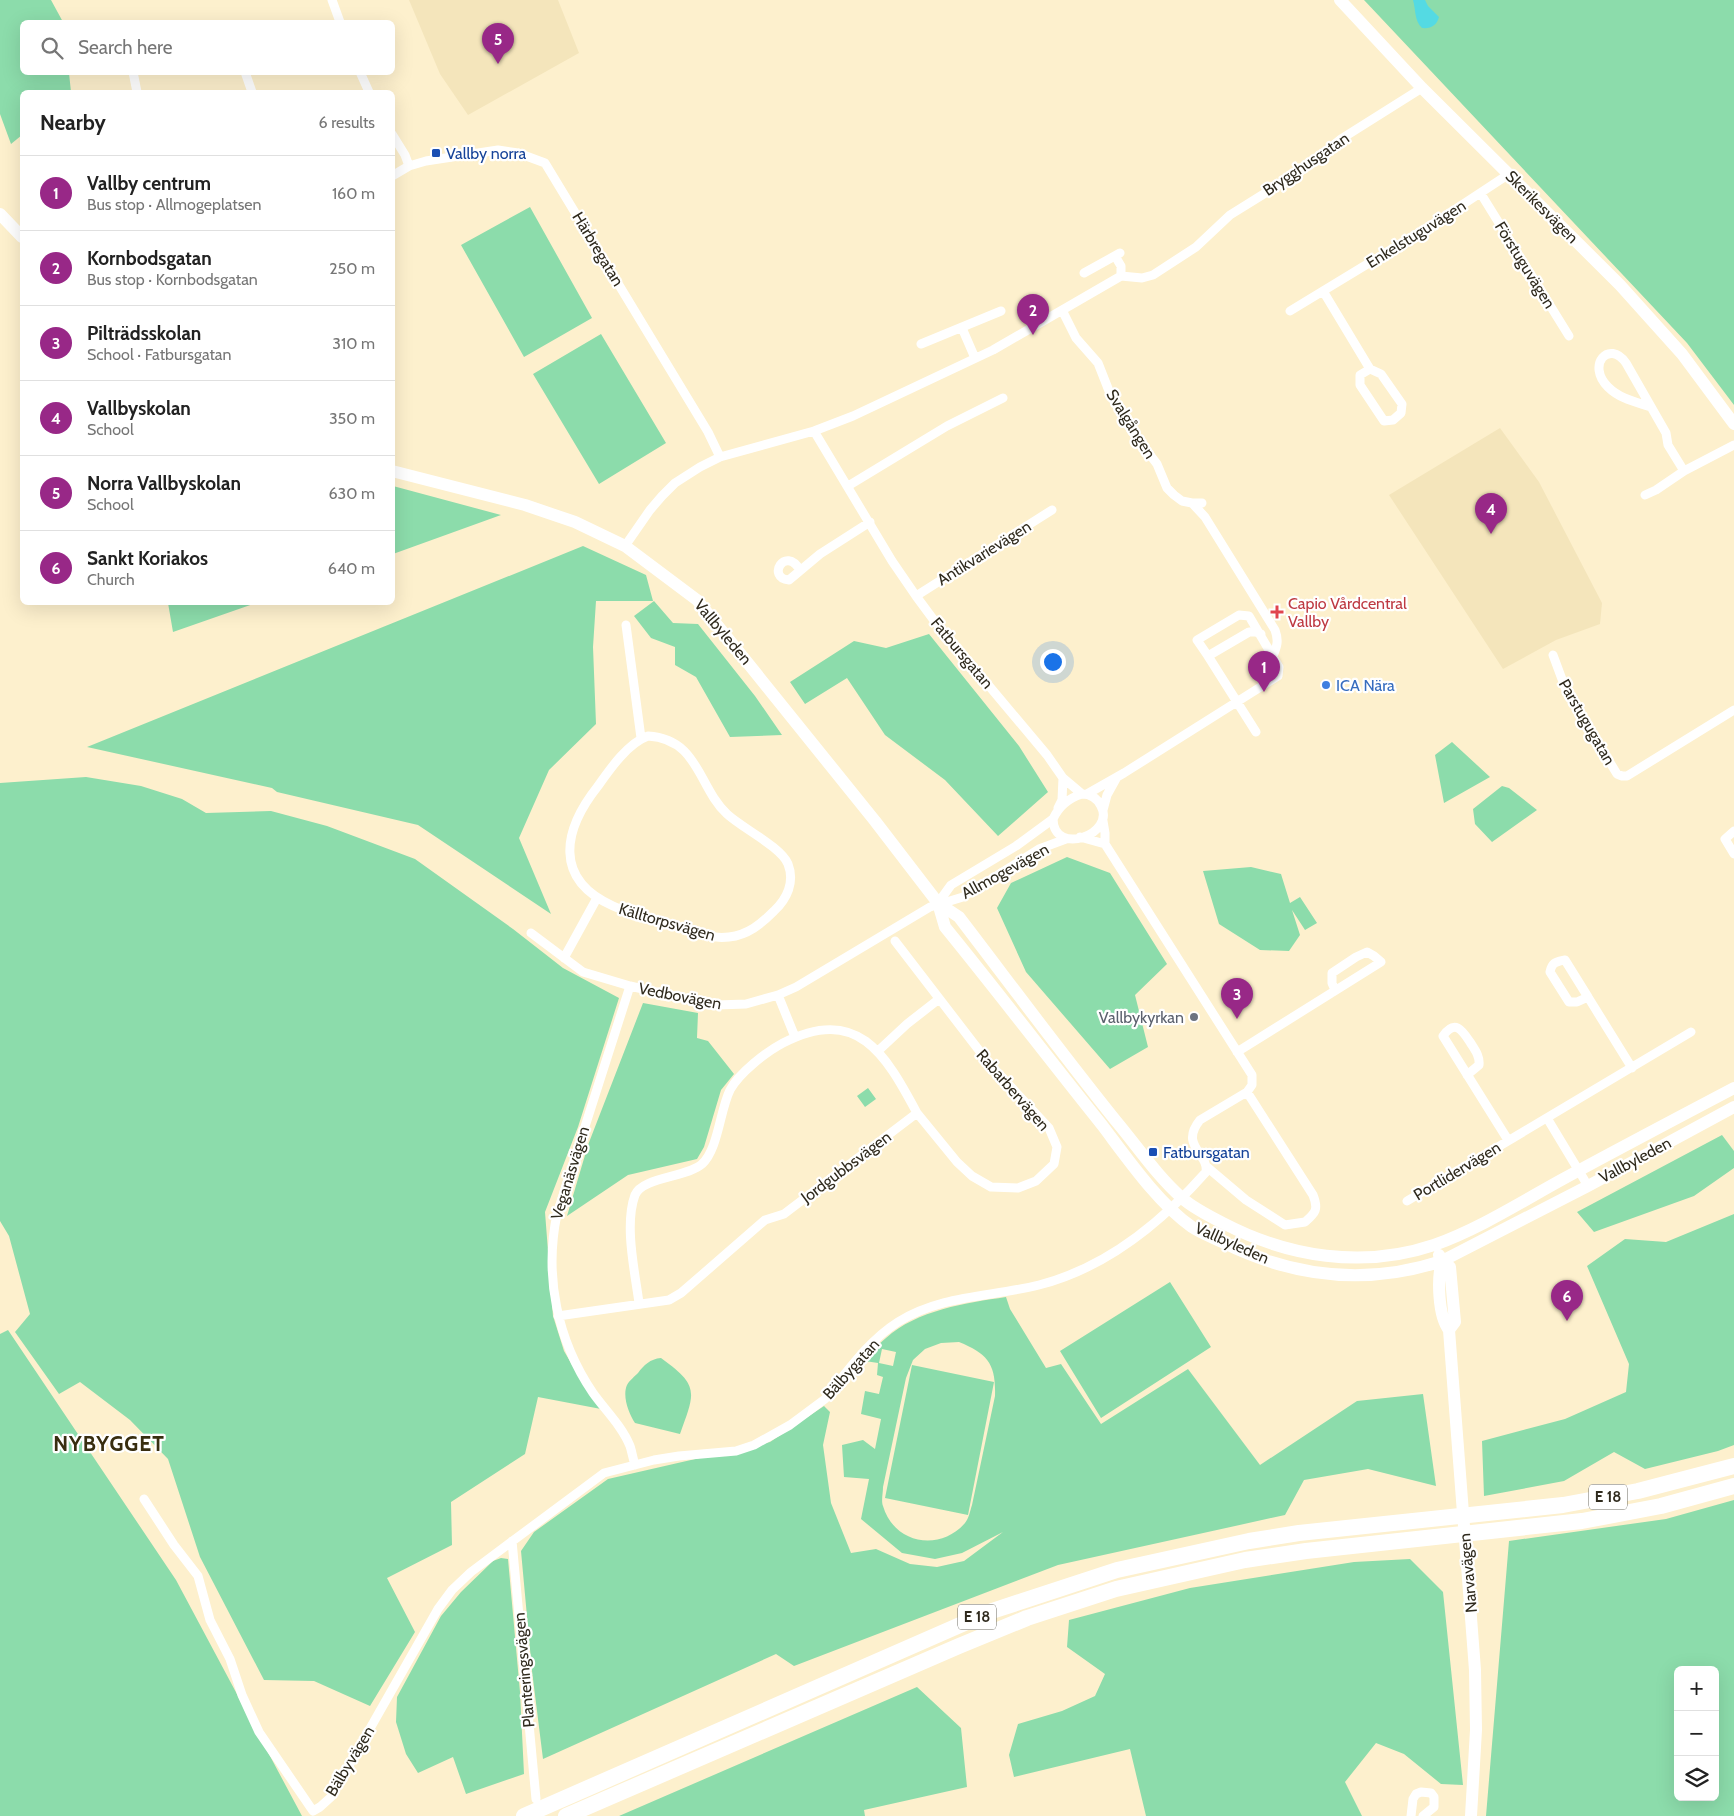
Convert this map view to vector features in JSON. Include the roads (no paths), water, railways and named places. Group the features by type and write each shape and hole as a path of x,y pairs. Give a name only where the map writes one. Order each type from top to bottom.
{"highway":[{"name":"E 18","path":"524,1816 976,1618 1048,1591 1117,1570 1249,1541 1374,1524 1563,1505 1638,1491 1734,1466"},
{"name":"E 18","path":"566,1816 968,1642 1027,1618 1116,1589 1245,1560 1306,1550 1582,1521 1661,1506 1734,1486"}],"main road":[{"name":"Skerikesvägen","path":"1340,0 1422,88 1652,319 1682,354 1734,424"},
{"path":"0,214 20,235"},
{"name":"Vallbyleden","path":"395,472 556,515 625,546 697,600 938,903 959,917 1091,1090 1139,1149 1182,1199 1212,1218 1236,1230 1279,1247 1298,1252 1342,1257 1384,1256 1411,1251 1435,1244 1480,1224 1734,1088"},
{"name":"Vallbyleden","path":"938,903 945,927 1133,1166 1170,1208 1192,1227 1238,1249 1260,1259 1310,1272 1368,1275 1415,1268 1442,1261 1588,1186 1734,1107"},
{"name":"Narvavägen","path":"1435,1244 1442,1261 1450,1267 1456,1322 1449,1330"},
{"name":"Narvavägen","path":"1442,1261 1438,1272 1439,1286 1444,1324 1449,1330 1475,1670 1476,1730 1471,1816"},
{"path":"1415,1268 1430,1275 1439,1286"}],"street":[{"path":"332,0 339,20"},
{"path":"134,75 137,90"},
{"path":"246,75 251,90"},
{"path":"361,75 367,90"},
{"name":"Brygghusgatan","path":"1122,276 1142,278 1153,275 1196,247 1230,215 1304,169 1341,139 1422,88"},
{"path":"395,139 405,154 409,166"},
{"name":"Härbregatan","path":"395,174 409,166 426,161 498,150 518,153 545,163 708,432 720,457"},
{"name":"Enkelstuguvägen","path":"1290,311 1481,194 1509,174"},
{"name":"Förstuguvägen","path":"1481,194 1569,336"},
{"path":"625,546 650,510 675,483 695,469 720,457 814,431 862,412 993,350 1122,276 1117,255 1084,273"},
{"path":"1322,291 1370,368 1381,374 1402,404 1401,413 1393,420 1384,421 1360,385 1360,375 1370,368"},
{"name":"Svalgången","path":"1062,310 1076,338 1098,364 1111,396 1131,430 1157,464 1167,488 1182,501 1202,503"},
{"path":"921,344 1001,311"},
{"path":"962,328 975,358"},
{"path":"1650,407 1622,397 1607,387 1600,376 1598,368 1599,362 1603,357 1613,354 1622,357 1666,433 1668,445 1684,471"},
{"path":"848,486 947,426 1002,398"},
{"name":"Fatbursgatan","path":"814,431 892,561 933,619 1047,754 1063,778 1084,794"},
{"path":"1645,495 1656,490 1684,471 1734,445"},
{"name":"Svalgången","path":"1192,503 1205,517 1275,630 1278,645 1273,656"},
{"name":"Antikvarievägen","path":"916,596 1052,510"},
{"path":"800,570 820,554 870,522"},
{"path":"1054,816 1073,797 1084,794 1117,777 1236,702 1278,676 1279,667 1261,634 1249,616 1239,615 1197,640 1236,702 1256,732"},
{"path":"626,625 641,738"},
{"path":"1208,656 1249,632 1261,634"},
{"name":"Parstugugatan","path":"1552,655 1566,690 1617,774 1622,776 1627,776 1734,710"},
{"name":"Källtorpsvägen","path":"648,736 667,739 689,756 710,793 725,813 785,859 791,874 787,894 779,906 759,926 744,934 730,937 712,937 614,907 598,898 578,878 573,869 569,847 571,832 593,791 618,760 641,738 648,736"},
{"path":"1117,777 1107,795 1103,810 1102,821 1105,844 1252,1075 1252,1086 1246,1092 1200,1120 1193,1133 1193,1142 1207,1167 1246,1200 1285,1225 1305,1222 1316,1210 1317,1204 1313,1195 1246,1092"},
{"path":"1063,778 1062,800 1054,816 1054,829 1058,834 1066,839 1080,837 1096,830 1102,821"},
{"path":"1084,794 1096,798 1103,810"},
{"name":"Allmogevägen","path":"938,903 951,885 1016,846 1054,816"},
{"path":"1734,831 1725,839 1734,854"},
{"path":"1080,837 1105,844"},
{"name":"Allmogevägen","path":"938,903 963,897 1039,849 1066,839"},
{"name":"Källtorpsvägen","path":"564,958 598,898"},
{"name":"Vedbovägen","path":"530,933 583,972 630,986 718,1005 746,1004 778,996 796,987 938,903"},
{"name":"Rabarbervägen","path":"895,941 988,1062 1049,1128 1057,1147 1054,1164 1036,1181 1018,1188 992,1187 972,1176 957,1162 917,1113"},
{"path":"1237,1052 1372,969 1381,962 1367,952 1356,957 1332,973 1332,984 1335,990 1333,992"},
{"path":"1588,997 1577,1002 1569,1002 1550,972 1555,962 1565,960 1588,997 1632,1068"},
{"name":"Veganäsvägen","path":"630,986 556,1214 551,1264 552,1284 558,1316 571,1354 582,1376 630,1446 635,1465"},
{"path":"778,996 795,1037"},
{"path":"878,1051 907,1024 939,999"},
{"name":"Portlidervägen","path":"1467,1075 1479,1065 1478,1054 1461,1030 1455,1027 1448,1029 1444,1036 1467,1075 1508,1140"},
{"path":"639,1303 632,1254 631,1212 636,1192 648,1183 702,1164 710,1154 730,1089 752,1065 770,1050 812,1030 830,1028 854,1034 878,1051 899,1078 917,1113"},
{"name":"Portlidervägen","path":"1407,1201 1691,1032"},
{"name":"Jordgubbsvägen","path":"558,1316 669,1300 681,1293 765,1220 784,1214 917,1113"},
{"path":"1548,1118 1588,1186"},
{"path":"1170,1208 1182,1199 1206,1172 1207,1167"},
{"name":"Bälbygatan","path":"604,1473 679,1456 736,1451 754,1446 790,1425 825,1399 870,1345 897,1323 912,1314 946,1302 1039,1285 1072,1275 1106,1258 1151,1226 1170,1208"},
{"name":"Bälbyvägen","path":"144,1498 174,1545 198,1576 210,1620 230,1659 242,1694 259,1732 313,1811 331,1797 443,1602 471,1572 604,1473"},
{"name":"Planteringsvägen","path":"512,1541 536,1799"},
{"path":"1411,1816 1413,1799 1416,1794 1421,1792 1431,1793 1434,1797 1434,1807 1423,1816"}],"water":[{"path":"1413,0 1425,0 1439,17 1435,24 1428,28 1422,28 1419,25"}],"place":[{"name":"Norra Vallbyskolan","path":"498,64"},
{"name":"Vallby norra","path":"436,153"},
{"name":"Kornbodsgatan","path":"1033,335"},
{"name":"Vallbyskolan","path":"1491,534"},
{"name":"Capio Vårdcentral Vallby","path":"1277,612"},
{"name":"ICA Nära","path":"1326,685"},
{"name":"Vallby centrum","path":"1264,692"},
{"name":"Vallbykyrkan","path":"1194,1017"},
{"name":"Pilträdsskolan","path":"1237,1019"},
{"name":"Fatbursgatan","path":"1153,1152"},
{"name":"Sankt Koriakos","path":"1567,1321"}],"district":[{"name":"NYBYGGET","path":"109,1443"}]}
